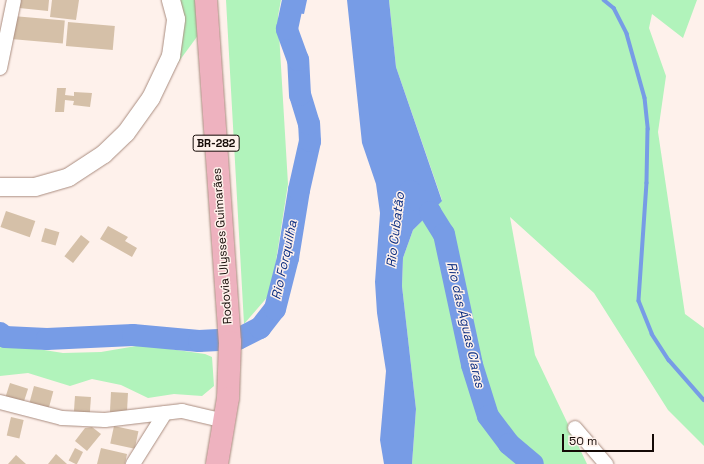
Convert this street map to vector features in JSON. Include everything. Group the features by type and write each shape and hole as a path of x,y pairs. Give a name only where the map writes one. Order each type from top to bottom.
{"highway":[{"name":"Rodovia Ulysses Guimarães","path":"206,1 230,342 228,398 217,464"}],"street":[{"path":"1,59 14,0"},
{"path":"0,187 35,187 69,178 104,154 126,133 151,98 171,56 176,19 171,0"},
{"path":"0,402 62,418 105,420 182,411 225,421"},
{"path":"133,464 165,413"},
{"path":"576,428 606,464"}],"green space":[{"path":"176,0 196,0 199,34 177,64"},
{"path":"226,0 281,0 278,16 288,184 271,293 244,324"},
{"path":"389,0 697,0 683,38 652,14 649,28 666,76 658,132 685,314 704,328 704,446 668,410 594,293 510,217 535,355 587,464 412,464 416,409 402,286 403,258 413,230 442,200 396,67"},
{"path":"0,343 63,353 101,352 142,345 205,354 212,357 214,386 202,396 174,394 148,398 121,385 92,379 70,386 28,373 0,376"}],"water":[{"path":"285,0 307,0 304,14 283,11"},
{"name":"Rio Cubatão","path":"347,0 389,0 396,67 442,201 413,230 403,258 402,286 416,409 412,464 384,464 380,440 386,371 377,313 375,282 380,213 376,184 362,143"}],"building":[{"path":"20,0 49,0 48,11 19,8"},
{"path":"52,0 79,0 76,20 50,17"},
{"path":"13,16 65,21 63,43 11,39"},
{"path":"68,22 115,26 113,50 66,46"},
{"path":"57,88 66,88 65,95 74,96 74,92 92,93 90,107 73,105 74,101 65,100 64,112 55,112"},
{"path":"6,211 35,221 30,237 0,227"},
{"path":"108,226 128,237 125,241 137,248 132,257 100,239"},
{"path":"45,228 59,232 56,246 41,241"},
{"path":"81,235 90,242 73,263 64,256"},
{"path":"10,383 28,389 23,405 5,399"},
{"path":"34,386 53,391 48,410 29,405"},
{"path":"111,392 128,393 127,414 110,413"},
{"path":"75,396 91,397 90,415 74,414"},
{"path":"11,417 24,420 19,438 7,436"},
{"path":"114,426 138,431 135,449 110,444"},
{"path":"92,427 101,434 87,451 75,441 85,428"},
{"path":"75,448 83,452 77,464 69,460"},
{"path":"101,448 127,454 125,464 97,464"},
{"path":"56,454 67,464 48,464"},
{"path":"16,455 26,464 8,464"}],"waterway":[{"name":"Rio Forquilha","path":"0,333 5,337 47,339 133,335 199,341 238,339 260,328 275,309 288,258 299,190 310,141 309,124 300,95 298,60 287,29 293,0"},
{"path":"604,0 614,8 627,34 645,98 648,129 647,183 639,301 652,334 669,360 704,400"},
{"name":"Rio das Águas Claras","path":"410,191 430,212 444,234 472,365 488,416 509,444 533,464"}]}
